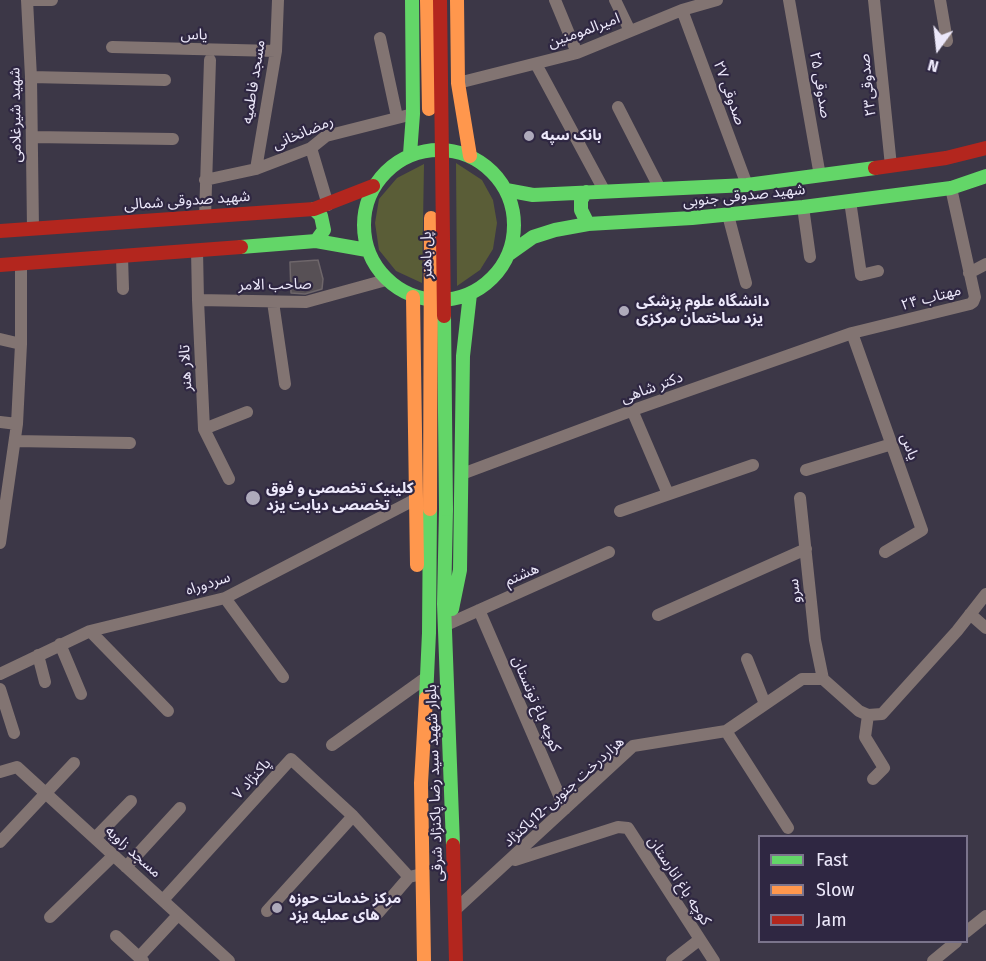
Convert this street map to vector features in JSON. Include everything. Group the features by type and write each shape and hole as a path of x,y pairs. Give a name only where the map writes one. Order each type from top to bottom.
{"main road":[{"path":"410,154 414,114 412,0"},
{"name":"پل باهنر","path":"427,0 431,186 428,605"},
{"name":"پل باهنر","path":"441,0 446,509 444,603"},
{"path":"457,0 458,83 470,156"},
{"path":"414,114 463,114"},
{"name":"شهید صدوقی جنوبی","path":"506,190 533,195 747,186 946,158 986,148"},
{"path":"440,149 470,156 491,170 506,190 515,222 509,254 494,278 470,294 442,301 413,297 386,280 367,250 363,218 373,186 389,167 410,154 440,149"},
{"name":"شهید صدوقی جنوبی","path":"509,254 533,237 588,224 728,215 803,207 951,188 986,176"},
{"name":"شهید صدوقی شمالی","path":"0,231 314,209 373,186"},
{"path":"586,192 581,200 581,210 588,224"},
{"path":"314,209 321,216 324,230 315,241"},
{"path":"0,265 315,241 367,250"},
{"path":"446,625 454,602 460,570 464,356 470,294"},
{"path":"413,297 417,571 420,598 429,633"},
{"path":"414,354 464,356"},
{"name":"بلوار شهید سید رضا پاکنژاد شرقی","path":"444,603 456,961"},
{"name":"بلوار شهید سید رضا پاکنژاد شرقی","path":"424,961 416,876 429,633 428,605"}],"street":[{"path":"27,0 52,0"},
{"name":"شهید شیرغلامی","path":"27,0 31,77 33,229"},
{"name":"مسجد فاطمیه","path":"256,169 276,51 278,0"},
{"path":"555,0 577,52"},
{"path":"615,0 630,31"},
{"name":"صدوقی ۲۵","path":"789,0 820,176"},
{"name":"صدوقی۲۳","path":"874,0 891,166"},
{"path":"940,0 947,41"},
{"name":"امیرالمومنین","path":"458,83 577,52 682,10 713,1"},
{"name":"صدوقی ۲۷","path":"682,10 747,186"},
{"path":"380,38 397,117"},
{"name":"یاس","path":"112,47 276,51"},
{"path":"205,217 210,60"},
{"path":"536,64 605,192"},
{"path":"31,77 165,80"},
{"path":"618,107 660,189"},
{"name":"رمضانخانی","path":"205,180 256,169 311,148 326,136 414,114"},
{"path":"32,137 173,139"},
{"path":"311,148 328,205"},
{"name":"مهتاب ۲۴","path":"852,333 973,302 975,297 951,188"},
{"path":"850,201 861,275 878,271"},
{"path":"803,207 810,257"},
{"path":"728,215 746,283"},
{"name":"تالار هنر","path":"197,250 204,429 229,479"},
{"path":"122,256 123,289"},
{"path":"0,543 4,485 17,424 21,344 21,263"},
{"path":"969,273 986,264"},
{"name":"صاحب الامر","path":"198,300 306,302 386,280"},
{"path":"273,302 285,384"},
{"name":"یاس","path":"852,333 922,530 885,552"},
{"name":"دکتر شاهی","path":"462,474 632,410 852,333"},
{"path":"0,339 21,344"},
{"path":"632,410 668,494"},
{"path":"204,429 247,412"},
{"path":"0,423 17,424"},
{"path":"15,441 130,443"},
{"path":"806,470 892,444"},
{"path":"620,511 753,465"},
{"name":"سرو","path":"801,498 815,640 823,680"},
{"name":"سردوراه","path":"0,674 90,631 225,598 416,499"},
{"path":"658,615 806,549"},
{"name":"هشتم","path":"446,625 609,552"},
{"path":"823,680 859,711 868,715 882,714 986,594"},
{"path":"225,598 283,676"},
{"name":"کوچه باغ توتستان","path":"479,610 565,809"},
{"path":"970,614 986,628"},
{"path":"90,631 168,711"},
{"path":"60,645 81,694"},
{"path":"38,655 45,682"},
{"path":"747,659 765,704"},
{"path":"332,746 427,677"},
{"name":"هزاردرخت جنوبی-12پاکنژاد","path":"456,909 511,861 633,746 726,731 802,679 823,680"},
{"path":"0,689 14,733"},
{"path":"868,715 865,737 884,766 883,771 873,779"},
{"path":"726,731 788,828"},
{"name":"پاکنژاد ۷","path":"163,900 291,759 416,876"},
{"path":"0,842 74,763"},
{"name":"مسجد زاویه","path":"0,772 16,766 229,961"},
{"path":"95,838 131,801"},
{"path":"126,867 180,808"},
{"path":"267,911 353,816"},
{"name":"کوچه باغ انارستان","path":"511,861 618,827 628,828 714,961"},
{"path":"50,917 114,855"},
{"path":"378,913 416,876"},
{"path":"116,936 141,959 178,915"},
{"path":"968,930 986,916"},
{"path":"672,961 699,940"},
{"path":"933,961 955,943"}],"green space":[{"path":"456,163 482,180 493,200 497,223 493,249 480,270 457,286"},
{"path":"424,164 422,283 396,271 379,250 375,223 379,199 397,178"}],"building":[{"path":"318,260 323,279 322,289 305,294 291,293 290,262"}],"traffic: fast":[{"path":"410,154 413,114 412,0"},
{"path":"439,150 454,151 468,156 481,162 492,172 502,183 508,196 513,210 514,225 513,240 508,254 502,267 492,278 481,288 468,294 454,299 439,300 424,299 410,294 397,288 386,278 376,267 370,254 365,240 364,225 365,210 370,196 376,183 386,172 397,162 410,156 424,151 439,150"},
{"path":"506,190 533,195 747,185 875,168"},
{"path":"509,254 533,237 588,224 692,218 803,207 951,188 986,176"},
{"path":"586,192 581,200 581,210 588,224"},
{"path":"314,209 321,216 324,230 316,241"},
{"path":"241,247 316,241 367,250"},
{"path":"452,609 460,570 463,356 470,294"},
{"path":"444,316 446,509"},
{"path":"426,698 430,509"},
{"path":"446,509 444,604 453,845"}],"traffic: slow":[{"path":"427,0 429,109"},
{"path":"457,0 458,83 470,156"},
{"path":"430,509 431,218"},
{"path":"413,297 417,565"},
{"path":"424,961 421,783 426,698"}],"traffic: jam":[{"path":"440,0 444,316"},
{"path":"875,168 946,158 986,148"},
{"path":"0,231 314,209 373,186"},
{"path":"0,265 241,247"},
{"path":"453,845 456,961"}],"place":[{"name":"بانک سپه","path":"529,136"},
{"name":"دانشگاه علوم پزشکی یزد ساختمان مرکزی","path":"624,311"},
{"name":"کلینیک تخصصی و فوق تخصصی دیابت یزد","path":"253,498"},
{"name":"مرکز خدمات حوزه های عملیه یزد","path":"277,908"}]}
